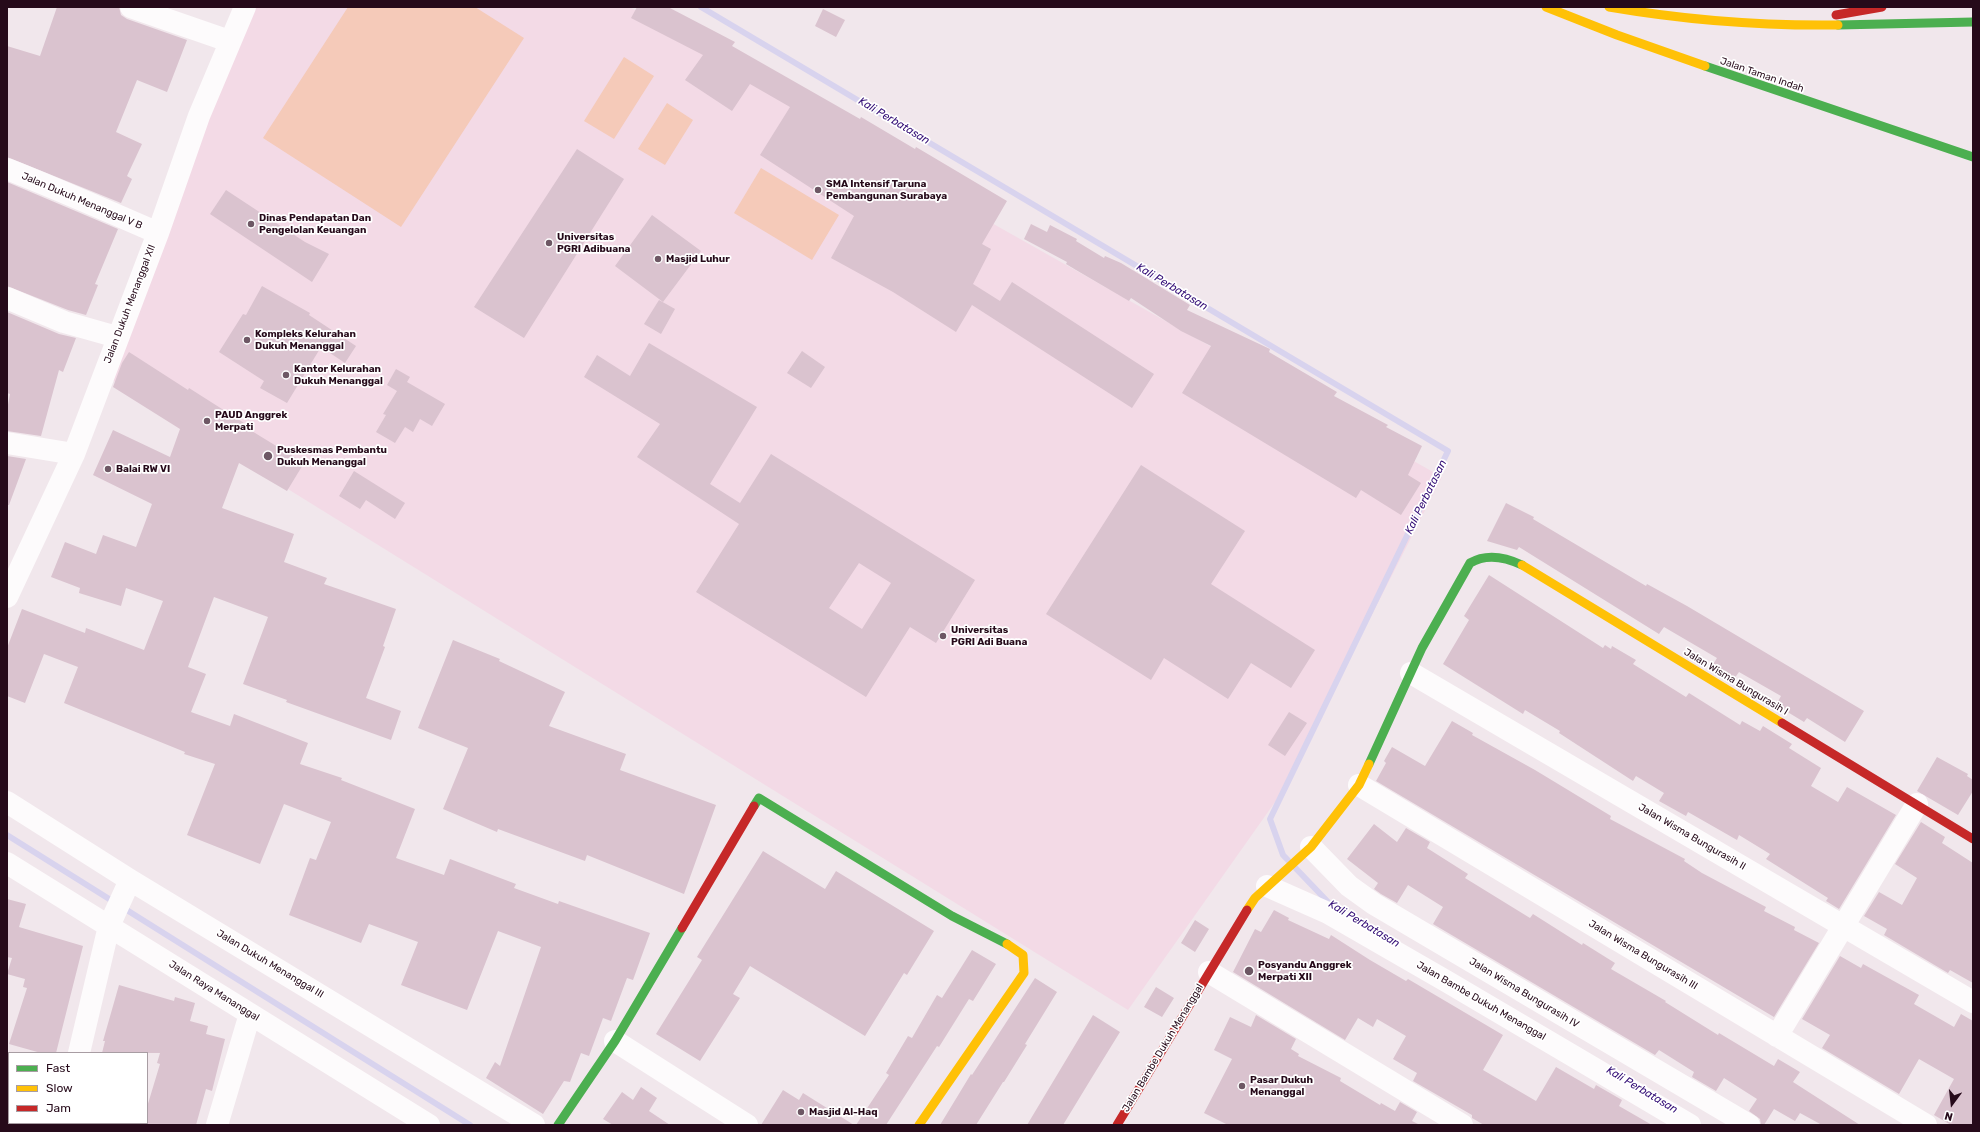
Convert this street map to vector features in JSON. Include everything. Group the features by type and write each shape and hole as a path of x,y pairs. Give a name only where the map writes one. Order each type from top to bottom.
{"main road":[{"name":"Jalan Taman Indah","path":"1546,7 1616,35 1718,71 1973,157"},
{"path":"1609,7 1692,18 1782,25 1865,26 1973,22"},
{"path":"1782,25 1882,7"},
{"name":"Jalan Wisma Bungurasih I","path":"1484,557 1496,555 1520,564 1973,839"},
{"name":"Jalan Bambe Dukuh Menanggal","path":"1117,1125 1242,916 1255,898 1306,851 1360,785 1422,648 1470,563 1477,558 1484,557"},
{"path":"558,1125 614,1041 759,798 952,916 1014,948 1023,955 1024,973 919,1125"}],"street":[{"path":"131,7 229,41"},
{"name":"Jalan Dukuh Menanggal XII","path":"7,598 74,454 117,337 158,233 199,116 229,41 245,7"},
{"name":"Jalan Dukuh Menanggal V B","path":"7,169 90,202 104,210 158,233"},
{"path":"7,298 64,322 117,337"},
{"path":"7,443 74,454"},
{"name":"Jalan Wisma Bungurasih II","path":"1411,672 1973,1002"},
{"name":"Jalan Wisma Bungurasih III","path":"1360,785 1926,1125"},
{"name":"Jalan Dukuh Menanggal III","path":"7,802 129,882 534,1125"},
{"path":"1777,1036 1917,804"},
{"name":"Jalan Wisma Bungurasih IV","path":"1306,851 1374,904 1749,1125"},
{"name":"Jalan Raya Mananggal","path":"7,863 110,925 422,1123"},
{"path":"79,1052 110,925 129,882"},
{"name":"Jalan Bambe Dukuh Menanggal","path":"1269,885 1335,917 1690,1125"},
{"path":"1209,972 1462,1125"},
{"path":"217,1125 250,1014"},
{"path":"614,1041 748,1125"}],"shaded area":[{"name":"Universitas PGRI Adi Buana","path":"253,7 630,7 935,191 1442,477 1280,795 1128,1010 104,375"},
{"path":"348,7 475,7 524,38 401,227 263,138"},
{"path":"624,57 654,76 614,139 584,121"},
{"path":"667,103 693,120 665,165 638,149"},
{"path":"761,168 839,215 812,260 734,213"}],"building":[{"path":"57,7 119,7 121,15 127,19 187,40 167,92 137,80 116,132 142,144 127,176 132,179 121,203 7,157 7,46 40,56"},
{"path":"637,7 668,7 735,42 732,46 860,119 861,117 915,149 916,147 1007,201 982,244 991,249 973,284 1000,301 1012,282 1154,374 1132,408 972,305 956,332 893,292 831,258 854,216 760,155 790,107 750,84 732,111 685,80 703,55 631,18"},
{"path":"823,9 845,20 836,37 815,26"},
{"name":"Universitas PGRI Adibuana","path":"577,149 624,179 524,338 474,307"},
{"path":"7,182 118,229 95,284 98,285 86,315 68,310 7,286"},
{"name":"Dinas Pendapatan Dan Pengelolan Keuangan","path":"226,190 305,242 329,254 312,282 210,214"},
{"name":"Masjid Luhur","path":"652,215 701,251 663,302 615,266"},
{"path":"1031,224 1047,232 1050,225 1077,239 1076,241 1104,258 1105,256 1121,263 1190,305 1187,310 1270,349 1269,352 1337,392 1334,396 1388,425 1386,427 1422,446 1408,475 1421,483 1401,515 1361,490 1356,498 1182,393 1211,346 1181,331 1131,298 1129,301 1066,264 1067,262 1024,239"},
{"path":"262,286 310,313 309,315 356,346 345,363 321,347 287,403 260,388 264,381 219,352 243,314 246,315"},
{"path":"659,300 675,309 661,334 644,324"},
{"path":"7,312 59,334 76,338 63,372 59,370 41,436 7,431 7,410 10,394 7,393"},
{"path":"649,343 757,407 710,484 740,503 771,454 975,580 936,643 910,627 866,697 696,592 739,524 637,457 660,424 584,377 597,355 630,376","holes":["859,563 891,583 862,629 829,608"]},
{"path":"802,351 825,367 811,388 787,373"},
{"path":"129,352 188,390 189,388 244,423 242,425 304,463 287,491 239,463 222,508 294,534 284,562 327,578 324,584 396,609 383,646 385,647 366,698 401,711 391,740 286,702 287,700 243,684 268,617 214,597 188,667 206,674 191,712 230,726 234,714 308,743 300,764 342,778 341,780 415,809 396,858 444,875 450,859 516,884 514,888 558,904 559,901 650,933 633,980 627,978 611,1021 603,1018 589,1056 581,1053 570,1082 564,1081 543,1114 486,1078 495,1062 500,1066 541,947 498,931 467,1010 401,985 418,942 369,924 361,943 289,915 310,858 316,860 331,822 284,804 260,864 187,835 215,764 184,754 185,752 64,703 78,667 44,654 25,703 7,696 7,648 22,609 85,633 86,628 144,650 163,601 126,588 121,606 79,593 80,588 51,577 65,542 96,554 103,535 136,547 152,504 93,475 113,430 170,457 180,429 113,387 122,363"},
{"path":"396,369 410,377 407,382 445,404 432,426 420,419 413,432 405,427 395,443 376,432 386,415 383,414 397,391 387,385"},
{"path":"7,456 26,459 9,505 7,505"},
{"path":"1141,465 1245,531 1211,584 1315,650 1291,688 1251,663 1228,699 1164,658 1151,680 1046,614"},
{"path":"354,471 405,503 395,519 366,500 360,509 339,496"},
{"path":"1506,503 1534,517 1533,519 1646,586 1647,584 1687,606 1864,711 1845,742 1807,718 1804,722 1776,705 1781,696 1739,672 1734,679 1712,666 1717,658 1664,627 1659,634 1519,547 1517,550 1487,541"},
{"path":"1489,575 1603,648 1605,645 1611,649 1612,646 1636,660 1633,664 1686,697 1689,693 1740,725 1742,721 1760,731 1763,726 1792,744 1789,748 1821,768 1811,786 1838,802 1847,787 1896,815 1839,909 1826,901 1828,898 1766,859 1770,854 1739,835 1737,840 1688,812 1686,816 1659,801 1664,793 1636,776 1633,781 1559,733 1560,731 1525,710 1523,714 1443,664 1469,620 1464,616"},
{"path":"453,640 500,659 499,661 565,692 549,726 626,754 620,770 716,805 684,894 587,855 585,861 498,829 497,832 443,809 468,748 418,728"},
{"path":"1289,712 1307,723 1285,756 1268,745"},
{"path":"1452,721 1473,733 1472,735 1535,770 1611,816 1610,819 1685,859 1684,861 1702,873 1766,907 1764,911 1795,927 1794,930 1819,943 1774,1017 1376,781 1386,763 1384,761 1392,747 1425,766"},
{"path":"1937,757 1968,774 1967,776 1973,780 1973,791 1958,815 1917,791"},
{"path":"1921,822 1945,837 1942,843 1973,863 1973,983 1950,970 1948,973 1884,935 1887,929 1864,916 1879,892 1902,905 1917,878 1895,864"},
{"path":"1374,824 1397,842 1406,828 1430,842 1427,848 1468,874 1465,878 1530,918 1533,914 1582,945 1583,943 1615,963 1611,969 1666,1001 1665,1002 1718,1035 1719,1033 1774,1066 1778,1059 1800,1072 1793,1082 1860,1125 1822,1125 1800,1113 1795,1121 1774,1109 1764,1125 1761,1125 1760,1119 1749,1111 1757,1099 1724,1078 1716,1091 1692,1077 1694,1072 1659,1050 1655,1055 1433,924 1443,907 1408,885 1397,903 1381,894 1374,889 1378,883 1347,859"},
{"path":"763,851 825,889 836,871 934,931 907,975 904,973 865,1036 750,966 733,994 740,998 700,1061 656,1034 702,960 697,957"},
{"path":"7,899 26,904 19,927 83,946 56,1052 37,1052 9,1044 27,988 23,987 25,979 7,974 12,958 7,957"},
{"path":"1274,910 1289,918 1288,920 1329,939 1331,935 1406,981 1408,979 1503,1035 1483,1070 1536,1101 1556,1067 1594,1089 1596,1085 1622,1100 1619,1106 1652,1125 1484,1125 1472,1118 1472,1115 1413,1081 1417,1073 1393,1059 1406,1036 1377,1019 1373,1027 1358,1018 1345,1040 1233,972 1255,929 1261,932"},
{"path":"1195,920 1209,929 1195,952 1181,943"},
{"path":"972,950 996,964 973,1001 969,999 939,1047 937,1046 886,1125 856,1125 889,1075 886,1073 908,1036 912,1038 937,995 942,998"},
{"path":"1840,956 1861,968 1863,964 1919,995 1914,1004 1954,1027 1961,1014 1973,1021 1973,1125 1951,1125 1934,1115 1954,1079 1919,1059 1899,1094 1822,1048 1830,1035 1802,1019"},
{"path":"1035,978 1057,992 1004,1082 976,1125 940,1125 971,1074 972,1075"},
{"path":"119,985 174,1001 175,997 195,1003 190,1021 208,1026 206,1034 225,1039 212,1091 206,1089 196,1125 142,1125 148,1124 148,1104 160,1064 157,1063 160,1053 102,1052 105,1041 103,1041"},
{"path":"1156,987 1174,998 1162,1017 1144,1007"},
{"path":"1093,1015 1120,1032 1063,1125 1027,1125"},
{"path":"1256,1015 1296,1039 1291,1049 1299,1054 1298,1056 1341,1078 1340,1081 1380,1105 1381,1103 1395,1111 1400,1102 1417,1112 1412,1121 1420,1125 1228,1125 1204,1113 1232,1059 1214,1050 1230,1017 1251,1027"},
{"path":"641,1087 657,1098 649,1111 670,1125 613,1125 603,1119 622,1092 633,1100"},
{"name":"Masjid Al-Haq","path":"783,1090 799,1100 803,1093 854,1125 761,1125"}],"waterway":[{"name":"Kali Perbatasan","path":"701,7 1448,451 1270,819 1283,855 1328,902"},
{"path":"7,835 470,1125"}],"traffic: fast":[{"path":"1838,25 1973,22"},
{"path":"1705,66 1973,157"},
{"path":"1369,764 1422,648 1470,563 1483,558 1496,557 1522,565"},
{"path":"754,806 759,798 952,916 1007,944"},
{"path":"558,1125 615,1041 682,928"}],"traffic: slow":[{"path":"1546,7 1617,35 1705,66"},
{"path":"1609,7 1695,19 1752,23 1838,25"},
{"path":"1522,565 1782,723"},
{"path":"1247,910 1255,898 1311,847 1359,785 1369,764"},
{"path":"919,1125 1024,973 1023,955 1007,944"}],"traffic: jam":[{"path":"1836,15 1882,7"},
{"path":"1782,723 1973,839"},
{"path":"682,928 754,806"},
{"path":"1117,1125 1247,910"}],"place":[{"name":"SMA Intensif Taruna Pembangunan Surabaya","path":"818,190"},
{"name":"Dinas Pendapatan Dan Pengelolan Keuangan","path":"251,224"},
{"name":"Universitas PGRI Adibuana","path":"549,243"},
{"name":"Masjid Luhur","path":"658,259"},
{"name":"Kompleks Kelurahan Dukuh Menanggal","path":"247,340"},
{"name":"Kantor Kelurahan Dukuh Menanggal","path":"286,375"},
{"name":"PAUD Anggrek Merpati","path":"207,421"},
{"name":"Puskesmas Pembantu Dukuh Menanggal","path":"268,456"},
{"name":"Balai RW VI","path":"108,469"},
{"name":"Universitas PGRI Adi Buana","path":"943,636"},
{"name":"Posyandu Anggrek Merpati XII","path":"1249,971"},
{"name":"Pasar Dukuh Menanggal","path":"1242,1086"},
{"name":"Masjid Al-Haq","path":"801,1112"}]}
